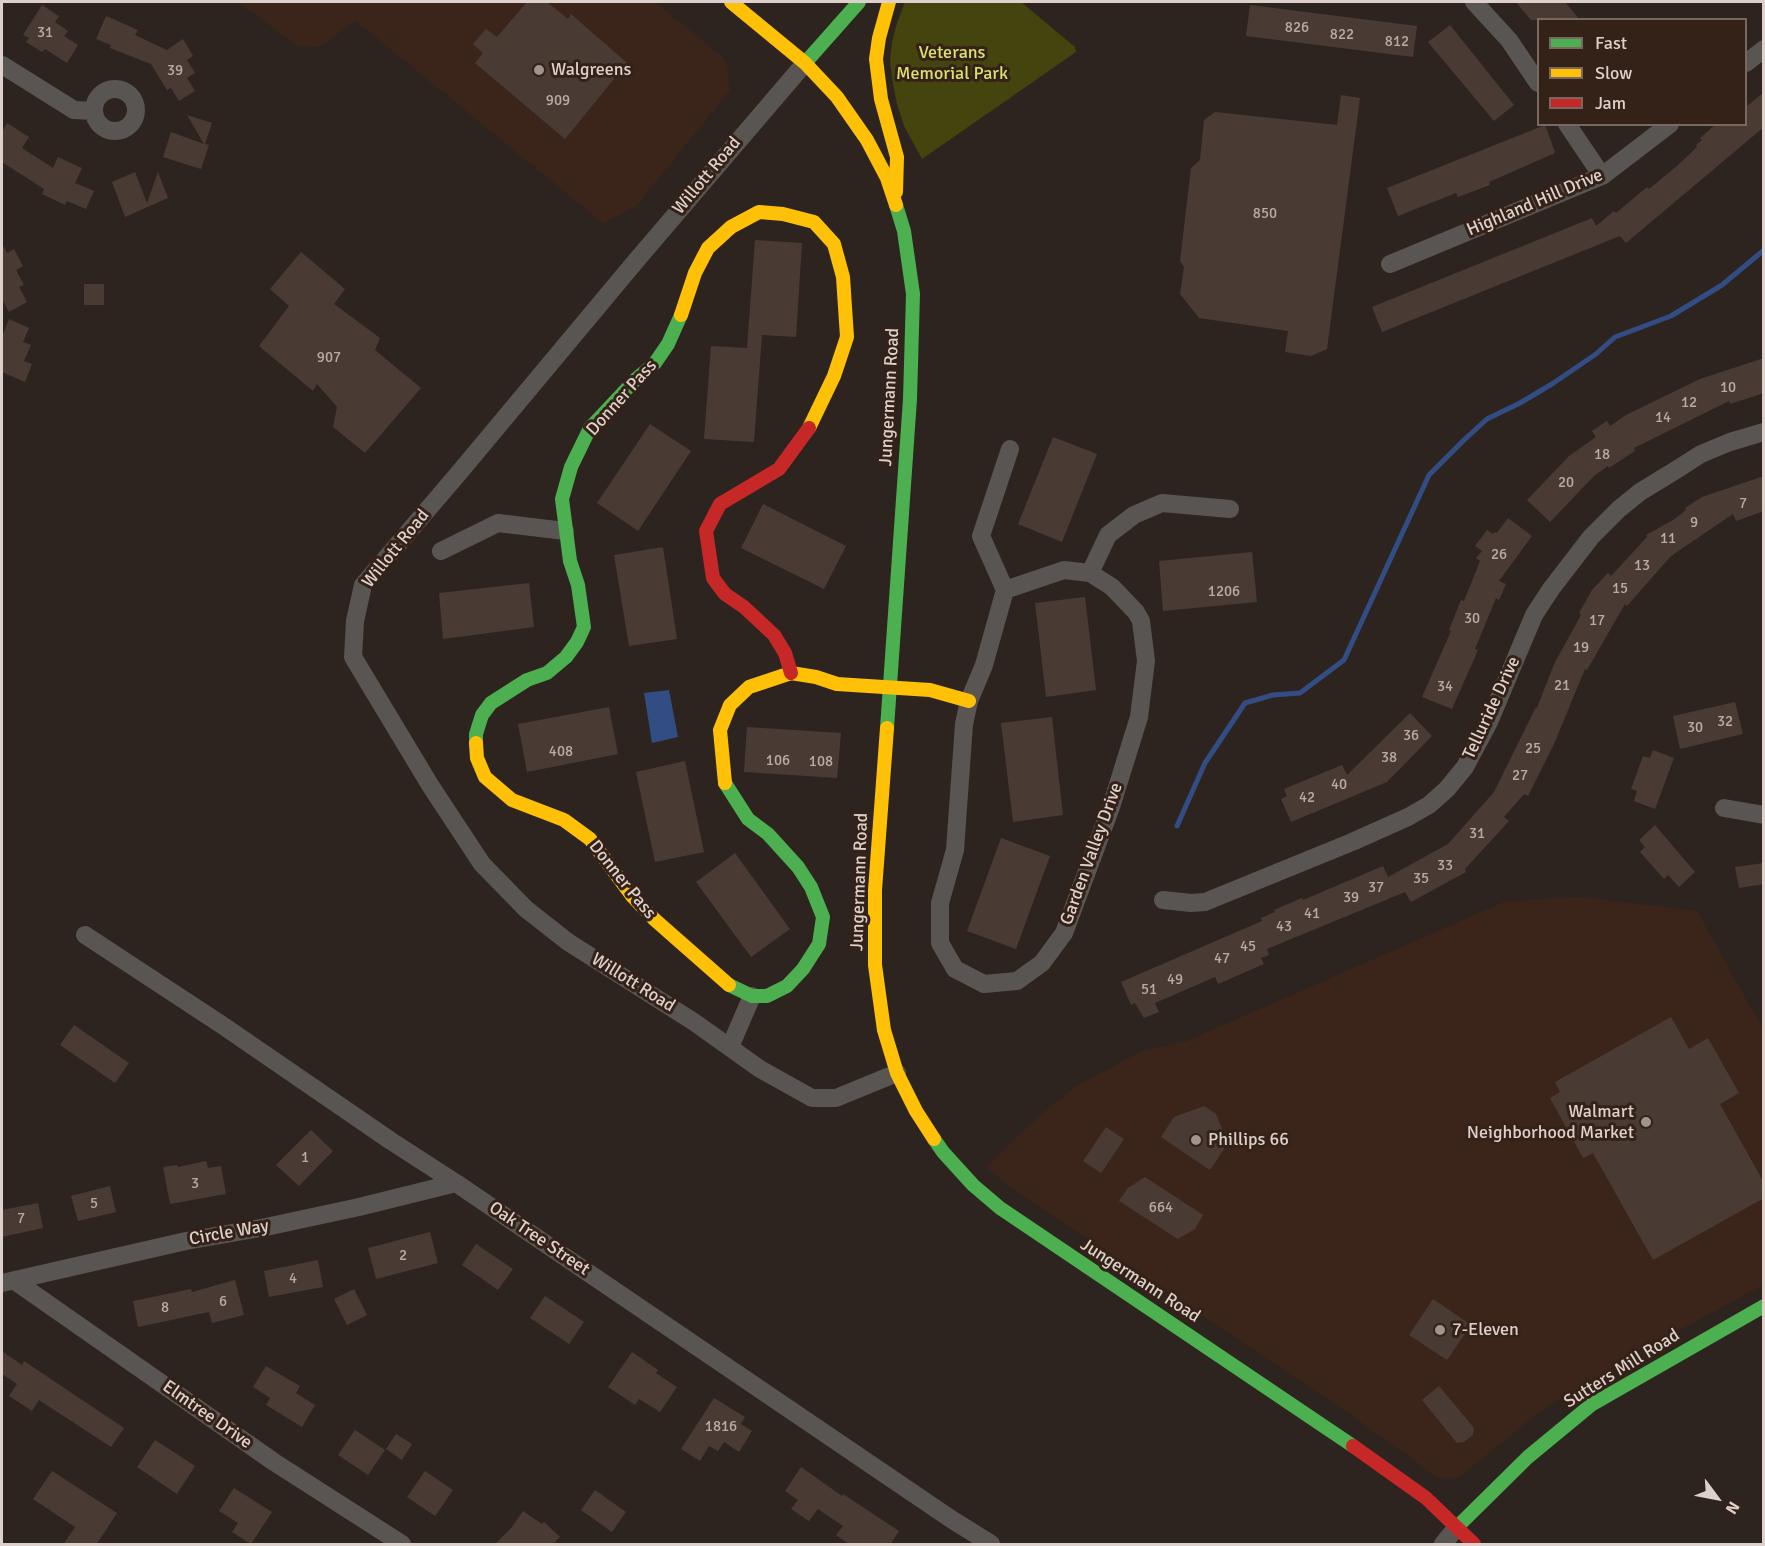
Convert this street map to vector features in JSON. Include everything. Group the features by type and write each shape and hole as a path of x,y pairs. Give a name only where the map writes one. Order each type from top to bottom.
{"street":[{"name":"Jungermann Road","path":"731,2 805,63 837,97 867,141 887,178 904,231 913,294 910,399 875,890 875,965 884,1030 897,1073 916,1111 942,1152 973,1185 993,1202 1388,1469 1426,1498 1474,1545"},
{"name":"Willott Road","path":"859,2 641,254 363,585 355,621 353,657 430,785 482,864 526,909 568,942 694,1022 760,1069 812,1098 836,1098 897,1073"},
{"path":"889,2 876,59 881,99 897,157 895,206"},
{"path":"1474,2 1509,40 1537,80"},
{"path":"1747,62 1764,49"},
{"path":"2,65 74,110 94,111"},
{"path":"1568,126 1602,176"},
{"name":"Highland Hill Drive","path":"1390,264 1602,176 1667,126"},
{"name":"Donner Pass","path":"752,996 731,987 654,920 633,897 590,839 564,820 512,800 485,777 477,758 476,734 482,715 492,703 527,680 547,673 566,657 584,627 578,585 570,561 562,499 571,468 590,428 636,379 655,363 668,344 695,273 708,248 731,227 759,212 783,214 814,222 834,244 843,278 847,338 834,376 807,434 779,469 720,504 706,531 712,578 725,594 774,635 785,653 791,673"},
{"name":"Telluride Drive","path":"1162,900 1191,903 1215,898 1408,818 1429,805 1447,789 1465,767 1489,722 1534,615 1551,588 1591,537 1633,498 1701,454 1764,432"},
{"path":"1010,449 981,536 1005,590 1064,570 1090,573 1108,535 1134,514 1162,502 1230,509"},
{"path":"441,551 498,524 565,531"},
{"name":"Garden Valley Drive","path":"1005,590 984,665 969,701 964,724 955,850 940,903 940,943 955,969 984,984 1017,981 1042,963 1064,933 1111,807 1138,717 1146,662 1141,621 1136,612 1112,587 1090,573"},
{"path":"730,1047 752,996 767,996 788,986 803,969 819,944 823,917 811,887 798,867 768,834 748,819 725,785 720,730 730,705 749,687 791,673 816,677 837,684 930,690 969,701"},
{"path":"1724,808 1764,815"},
{"name":"Oak Tree Street","path":"85,935 222,1025 991,1545"},
{"name":"Circle Way","path":"8,1282 186,1241 359,1207 456,1183"},
{"name":"Elmtree Drive","path":"8,1282 274,1462 402,1545"},
{"name":"Sutters Mill Road","path":"1458,1527 1528,1457 1591,1405 1756,1315"},
{"path":"1443,1545 1458,1527"}],"shaded area":[{"path":"238,2 655,2 725,59 730,90 636,206 603,223 355,20 320,47 297,45"},
{"path":"1578,897 1697,911 1763,1030 1763,1285 1643,1350 1547,1406 1459,1477 1436,1476 1344,1410 1013,1189 986,1167 1038,1117 1075,1087 1140,1052 1187,1041 1504,902"}],"green space":[{"name":"Veterans Memorial Park","path":"905,2 1021,2 1075,47 1076,52 922,159 904,126 897,104 890,61 892,42"}],"water":[{"path":"669,690 678,737 652,743 644,693"}],"building":[{"path":"527,2 547,2 568,19 571,14 627,63 565,139 475,63 483,53 473,44 486,29 497,37"},
{"path":"1516,2 1565,2 1578,18 1537,18 1537,20 1531,20"},
{"path":"42,5 59,16 55,22 68,31 64,36 78,45 67,63 45,49 42,52 26,42 29,38 23,35"},
{"path":"1250,5 1417,26 1413,57 1246,36"},
{"path":"106,16 138,30 135,35 167,50 183,39 193,56 187,60 195,73 187,78 195,91 179,101 171,88 167,90 151,64 110,48 111,45 96,39"},
{"path":"1450,25 1514,105 1494,121 1428,42"},
{"path":"1764,92 1764,127 1626,243 1620,236 1382,332 1372,307 1592,218 1596,226 1614,211 1616,213 1647,187 1649,189 1678,165 1697,147 1696,145 1702,140 1700,138 1714,126 1747,126 1747,106"},
{"path":"1341,95 1360,98 1327,349 1311,356 1285,352 1288,331 1199,318 1180,294 1184,267 1180,261 1191,168 1200,160 1204,120 1215,112 1337,125"},
{"path":"187,115 212,123 205,144 209,145 201,169 163,157 171,132 204,144"},
{"path":"7,123 29,137 22,148 53,168 58,157 82,168 75,183 94,191 86,209 67,201 65,205 42,194 44,189 2,162 2,132"},
{"path":"1542,126 1545,126 1555,152 1489,182 1490,185 1458,197 1456,193 1398,216 1387,188"},
{"path":"135,172 147,203 158,172 168,198 125,217 112,182"},
{"path":"755,240 802,243 796,337 762,335 754,442 704,439 711,346 747,348"},
{"path":"2,244 7,253 14,249 23,266 16,270 24,285 19,287 27,302 9,312 2,299"},
{"path":"301,252 345,289 334,304 380,338 375,350 421,388 365,453 333,427 337,407 317,384 313,391 259,346 289,306 270,289"},
{"path":"84,284 104,284 104,305 84,305"},
{"path":"9,319 29,328 23,342 31,345 24,361 32,364 25,382 2,372 2,337"},
{"path":"1764,358 1764,393 1730,404 1729,401 1634,448 1635,451 1594,476 1550,522 1527,500 1569,456 1596,437 1592,431 1607,421 1610,426 1626,415 1700,379"},
{"path":"650,424 691,451 638,531 597,503"},
{"path":"1053,437 1097,454 1062,542 1018,524"},
{"path":"1764,476 1764,511 1736,521 1733,514 1671,556 1627,606 1625,604 1587,670 1585,669 1554,744 1528,796 1524,794 1504,817 1509,821 1465,869 1466,872 1411,902 1405,892 1267,949 1269,955 1261,958 1264,964 1218,984 1215,977 1155,1003 1159,1012 1144,1018 1135,1003 1131,1005 1121,982 1262,921 1261,918 1275,912 1274,910 1383,866 1388,877 1448,844 1494,792 1537,708 1554,664 1592,590 1608,573 1611,576 1647,537 1646,535 1673,520 1686,510 1685,508 1702,497"},
{"path":"763,504 846,546 824,589 741,548"},
{"path":"1508,518 1532,536 1499,581 1506,584 1499,600 1496,598 1475,649 1478,650 1452,709 1422,697 1451,631 1449,630 1461,600 1464,601 1480,561 1476,558 1482,551 1475,546 1487,530 1493,534 1497,533"},
{"path":"663,547 677,639 629,646 614,555"},
{"path":"1252,552 1257,602 1163,611 1159,561"},
{"path":"529,583 534,627 443,639 439,593"},
{"path":"1085,597 1096,690 1046,697 1035,603"},
{"path":"1735,702 1743,734 1680,749 1673,716"},
{"path":"609,707 618,754 527,772 518,724"},
{"path":"1410,713 1432,736 1387,782 1291,822 1281,799 1287,796 1284,789 1342,765 1347,775"},
{"path":"1052,717 1063,815 1013,822 1001,723"},
{"path":"747,727 841,733 837,778 744,772"},
{"path":"1653,750 1674,758 1655,809 1634,801 1637,791 1631,789 1643,756 1650,758"},
{"path":"685,761 704,852 655,862 636,772"},
{"path":"1655,825 1695,872 1679,887 1668,875 1664,879 1640,852 1645,847 1639,840"},
{"path":"1001,838 1050,856 1016,949 967,931"},
{"path":"735,853 790,929 751,957 696,882"},
{"path":"1764,863 1764,884 1739,888 1735,867"},
{"name":"Walmart Neighborhood Market","path":"1671,1017 1689,1049 1708,1038 1739,1093 1720,1104 1764,1183 1764,1198 1653,1260 1593,1153 1583,1158 1550,1098 1560,1092 1555,1082"},
{"path":"74,1025 129,1063 115,1083 60,1045"},
{"name":"Phillips 66","path":"1204,1106 1216,1114 1228,1143 1210,1170 1161,1137 1174,1117"},
{"path":"1106,1127 1124,1139 1101,1173 1083,1161"},
{"path":"311,1130 333,1151 299,1186 276,1165"},
{"path":"206,1161 208,1168 221,1166 226,1194 170,1204 163,1167 177,1165 178,1167"},
{"path":"1145,1177 1203,1215 1195,1229 1178,1239 1119,1201 1128,1188"},
{"path":"110,1186 116,1212 78,1221 71,1196"},
{"path":"38,1203 43,1228 2,1237 2,1210"},
{"path":"430,1232 438,1263 376,1279 368,1248"},
{"path":"476,1244 513,1269 498,1290 462,1265"},
{"path":"318,1260 323,1287 269,1297 264,1271"},
{"path":"235,1280 244,1315 212,1323 209,1312 138,1327 133,1301 191,1289 192,1292"},
{"path":"354,1289 367,1315 347,1325 334,1299"},
{"path":"545,1296 584,1322 569,1344 530,1318"},
{"name":"7-Eleven","path":"1433,1299 1471,1325 1447,1360 1409,1335"},
{"path":"2,1351 22,1365 24,1361 124,1428 111,1447 39,1400 32,1411 9,1396 17,1384 2,1374"},
{"path":"632,1352 658,1370 656,1373 677,1387 660,1412 639,1399 635,1405 608,1387"},
{"path":"266,1366 300,1386 296,1393 315,1405 302,1427 266,1405 270,1398 253,1387"},
{"name":"7-Eleven","path":"1439,1386 1474,1428 1473,1435 1464,1442 1457,1443 1422,1400"},
{"path":"714,1398 745,1417 741,1424 752,1431 739,1452 724,1442 718,1451 709,1446 700,1461 681,1449"},
{"path":"355,1430 385,1450 368,1475 338,1455"},
{"path":"396,1434 412,1444 402,1460 386,1449"},
{"path":"155,1440 195,1466 177,1494 137,1467"},
{"path":"801,1467 842,1496 843,1494 899,1531 890,1545 850,1545 836,1535 843,1526 818,1509 809,1521 791,1509 798,1500 785,1491"},
{"path":"52,1471 117,1513 96,1545 63,1545 75,1527 33,1499"},
{"path":"425,1471 453,1490 435,1516 407,1497"},
{"path":"234,1488 272,1512 251,1544 232,1532 238,1523 219,1511"},
{"path":"595,1490 626,1512 612,1532 581,1510"},
{"path":"523,1511 542,1524 544,1522 560,1537 552,1545 494,1545 512,1527"}],"waterway":[{"path":"1177,826 1205,763 1245,703 1273,695 1300,693 1344,660 1429,475 1464,440 1487,419 1552,384 1596,354 1615,337 1671,316 1722,285 1764,250"}],"traffic: fast":[{"path":"805,63 859,2"},
{"path":"887,728 910,399 913,294 904,231 896,205"},
{"path":"476,743 476,734 482,715 491,703 527,680 547,673 566,657 577,642 584,627 578,585 570,561 562,499 571,467 590,428 636,379 655,363 668,344 681,315"},
{"path":"725,783 748,819 768,834 798,867 811,887 823,917 819,944 803,969 787,986 767,996 752,996 729,985"},
{"path":"934,1139 973,1185 1000,1208 1353,1446"},
{"path":"1457,1527 1528,1457 1591,1405 1764,1306"}],"traffic: slow":[{"path":"731,2 805,63 837,97 867,140 887,178 896,205"},
{"path":"889,2 876,59 881,99 897,157 896,192"},
{"path":"681,315 695,273 708,248 731,227 759,212 783,214 814,222 834,244 843,277 847,337 834,376 809,428"},
{"path":"725,783 720,730 730,705 749,687 791,673 816,677 837,684 930,690 969,701"},
{"path":"887,728 875,890 875,965 884,1030 897,1073 916,1111 934,1139"},
{"path":"476,743 477,758 485,777 512,800 564,820 590,839 633,897 654,919 729,985"}],"traffic: jam":[{"path":"791,673 785,653 774,635 744,607 725,594 713,578 706,531 720,504 779,469 809,428"},
{"path":"1353,1446 1426,1498 1474,1544"}],"place":[{"name":"Walgreens","path":"539,70"},
{"name":"Walmart Neighborhood Market","path":"1646,1122"},
{"name":"Phillips 66","path":"1196,1140"},
{"name":"7-Eleven","path":"1440,1330"}]}
